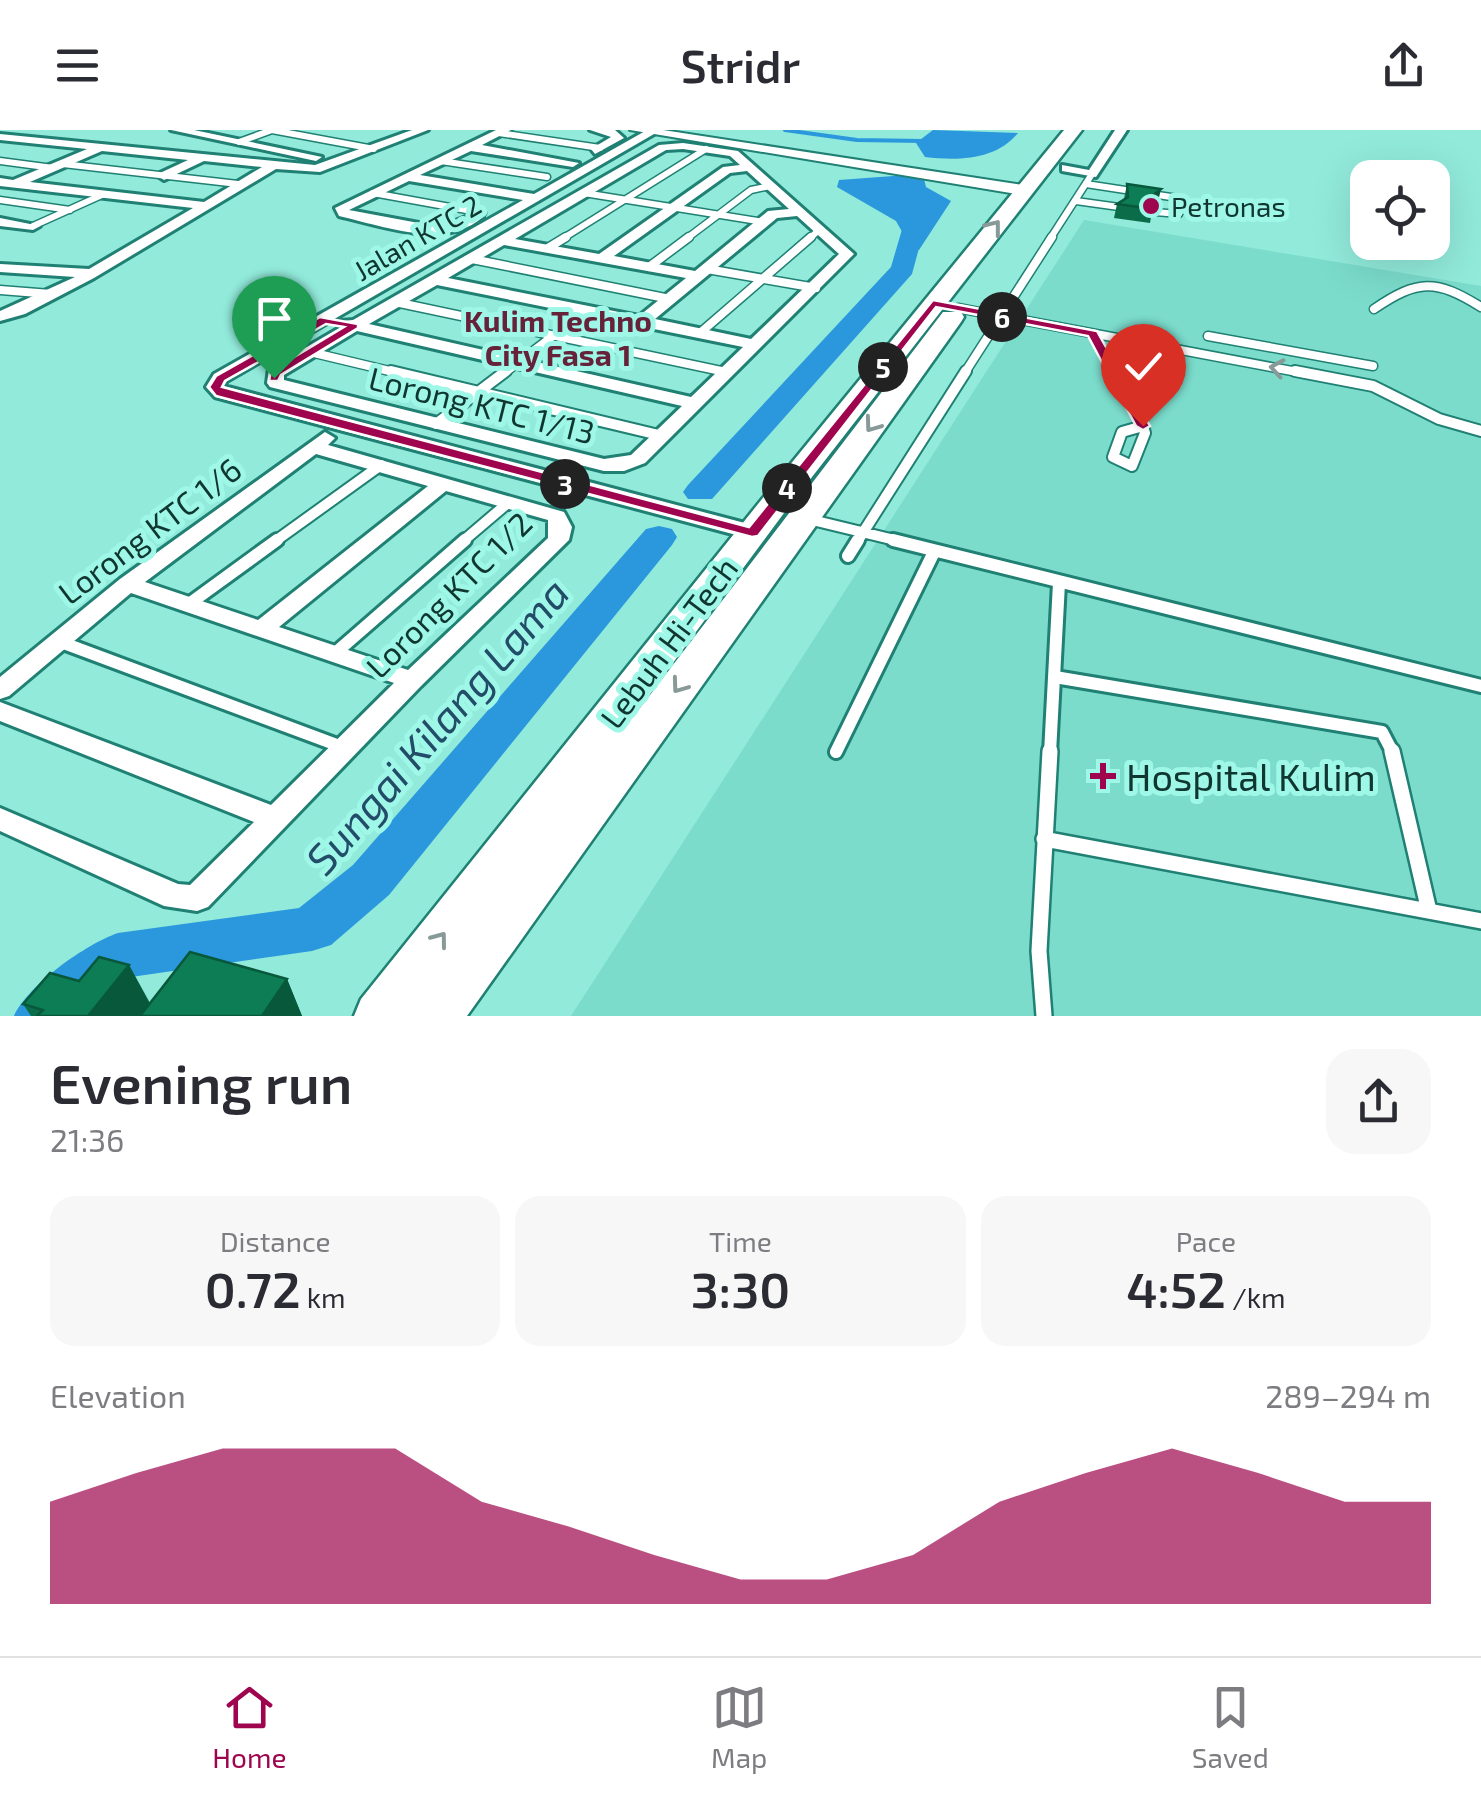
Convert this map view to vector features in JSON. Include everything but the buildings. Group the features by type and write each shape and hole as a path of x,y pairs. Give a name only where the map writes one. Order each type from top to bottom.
{"main road":[{"name":"Lebuh Hi-Tech","path":"380,1016 752,532 956,308 1026,186 1072,130"},
{"name":"Lebuh Hi-Tech","path":"436,1016 956,308 1095,130"}],"street":[{"path":"1,138 25,130"},
{"path":"177,130 341,162"},
{"path":"377,130 408,136"},
{"path":"1,138 322,169 422,130"},
{"path":"502,131 342,208 344,213 440,231 455,229 618,138 614,133 596,130"},
{"path":"680,130 1026,186"},
{"path":"1066,168 1090,179 1121,130"},
{"path":"648,131 1026,186"},
{"name":"Jalan KTC 2","path":"342,426 221,394 215,387 220,378 648,131"},
{"name":"Lorong KTC 1/13","path":"706,150 663,147 275,373 276,383 604,466 624,465 638,459 663,436 847,254 819,230"},
{"path":"6,184 101,148"},
{"path":"468,148 573,163"},
{"path":"706,150 734,153 819,230"},
{"path":"164,176 201,158"},
{"path":"0,316 16,315 272,166"},
{"path":"602,258 727,170 748,167"},
{"path":"408,177 535,198"},
{"path":"6,184 201,206"},
{"path":"642,322 773,214 799,212"},
{"path":"0,222 33,226"},
{"path":"471,234 703,272"},
{"path":"0,268 88,273"},
{"path":"434,280 754,344"},
{"path":"324,320 694,404"},
{"path":"342,426 752,532"},
{"name":"Lorong KTC 1/6","path":"0,690 128,584 342,426"},
{"name":"Lorong KTC 1/2","path":"0,819 175,897 197,898 412,680 558,540 561,527 557,516 313,447"},
{"path":"260,630 444,483"},
{"path":"128,584 412,680"},
{"path":"0,711 273,818"}],"lane":[{"path":"239,142 272,130 374,148"},
{"path":"502,131 600,148"},
{"path":"548,248 706,150"},
{"path":"0,161 238,184"},
{"path":"441,161 547,178"},
{"path":"848,556 1090,179 1184,199 1179,214 1154,212"},
{"path":"648,266 751,190 770,186"},
{"path":"584,193 764,222"},
{"path":"33,226 104,194"},
{"path":"373,194 483,213"},
{"path":"0,200 71,210"},
{"path":"1076,201 1120,207"},
{"path":"700,333 819,230"},
{"path":"472,259 670,298"},
{"path":"703,272 816,288"},
{"path":"1374,310 1400,293 1431,284 1451,287 1481,306"},
{"path":"0,290 53,294"},
{"path":"395,302 726,372"},
{"path":"956,308 1373,386 1439,419 1481,432"},
{"path":"436,424 586,310"},
{"path":"1093,334 1143,426"},
{"path":"1208,336 1373,366"},
{"path":"310,352 663,436"},
{"path":"189,604 382,465"},
{"path":"333,656 508,502"},
{"path":"804,518 1481,686"},
{"path":"836,752 934,552"},
{"path":"1044,1016 1039,951 1059,582"},
{"path":"58,641 346,748"},
{"path":"1055,677 1382,732 1394,755 1429,911"},
{"path":"1044,838 1481,922"}],"shaded area":[{"path":"933,130 1018,133 988,154 951,159 925,157 916,143"},
{"path":"907,175 924,179 926,187 951,201 919,250 902,248 905,237 896,221 837,187 839,180"},
{"name":"Hospital Kulim","path":"1084,220 1481,286 1481,1016 571,1016"}],"waterway":[{"path":"785,130 857,140 923,141"},
{"path":"700,492 903,269 914,226 914,198"},
{"name":"Sungai Kilang Lama","path":"42,1016 118,956 312,929 371,880 659,537"}],"place":[{"name":"Petronas","path":"1151,206"},
{"name":"Hospital Kulim","path":"1103,776"}],"district":[{"name":"Kulim Techno City Fasa 1","path":"558,337"}],"route":[{"path":"274,378 275,373 354,326 324,320 220,378 215,387 221,394 752,532 933,303 1093,334 1136,420 1143,426"}]}
